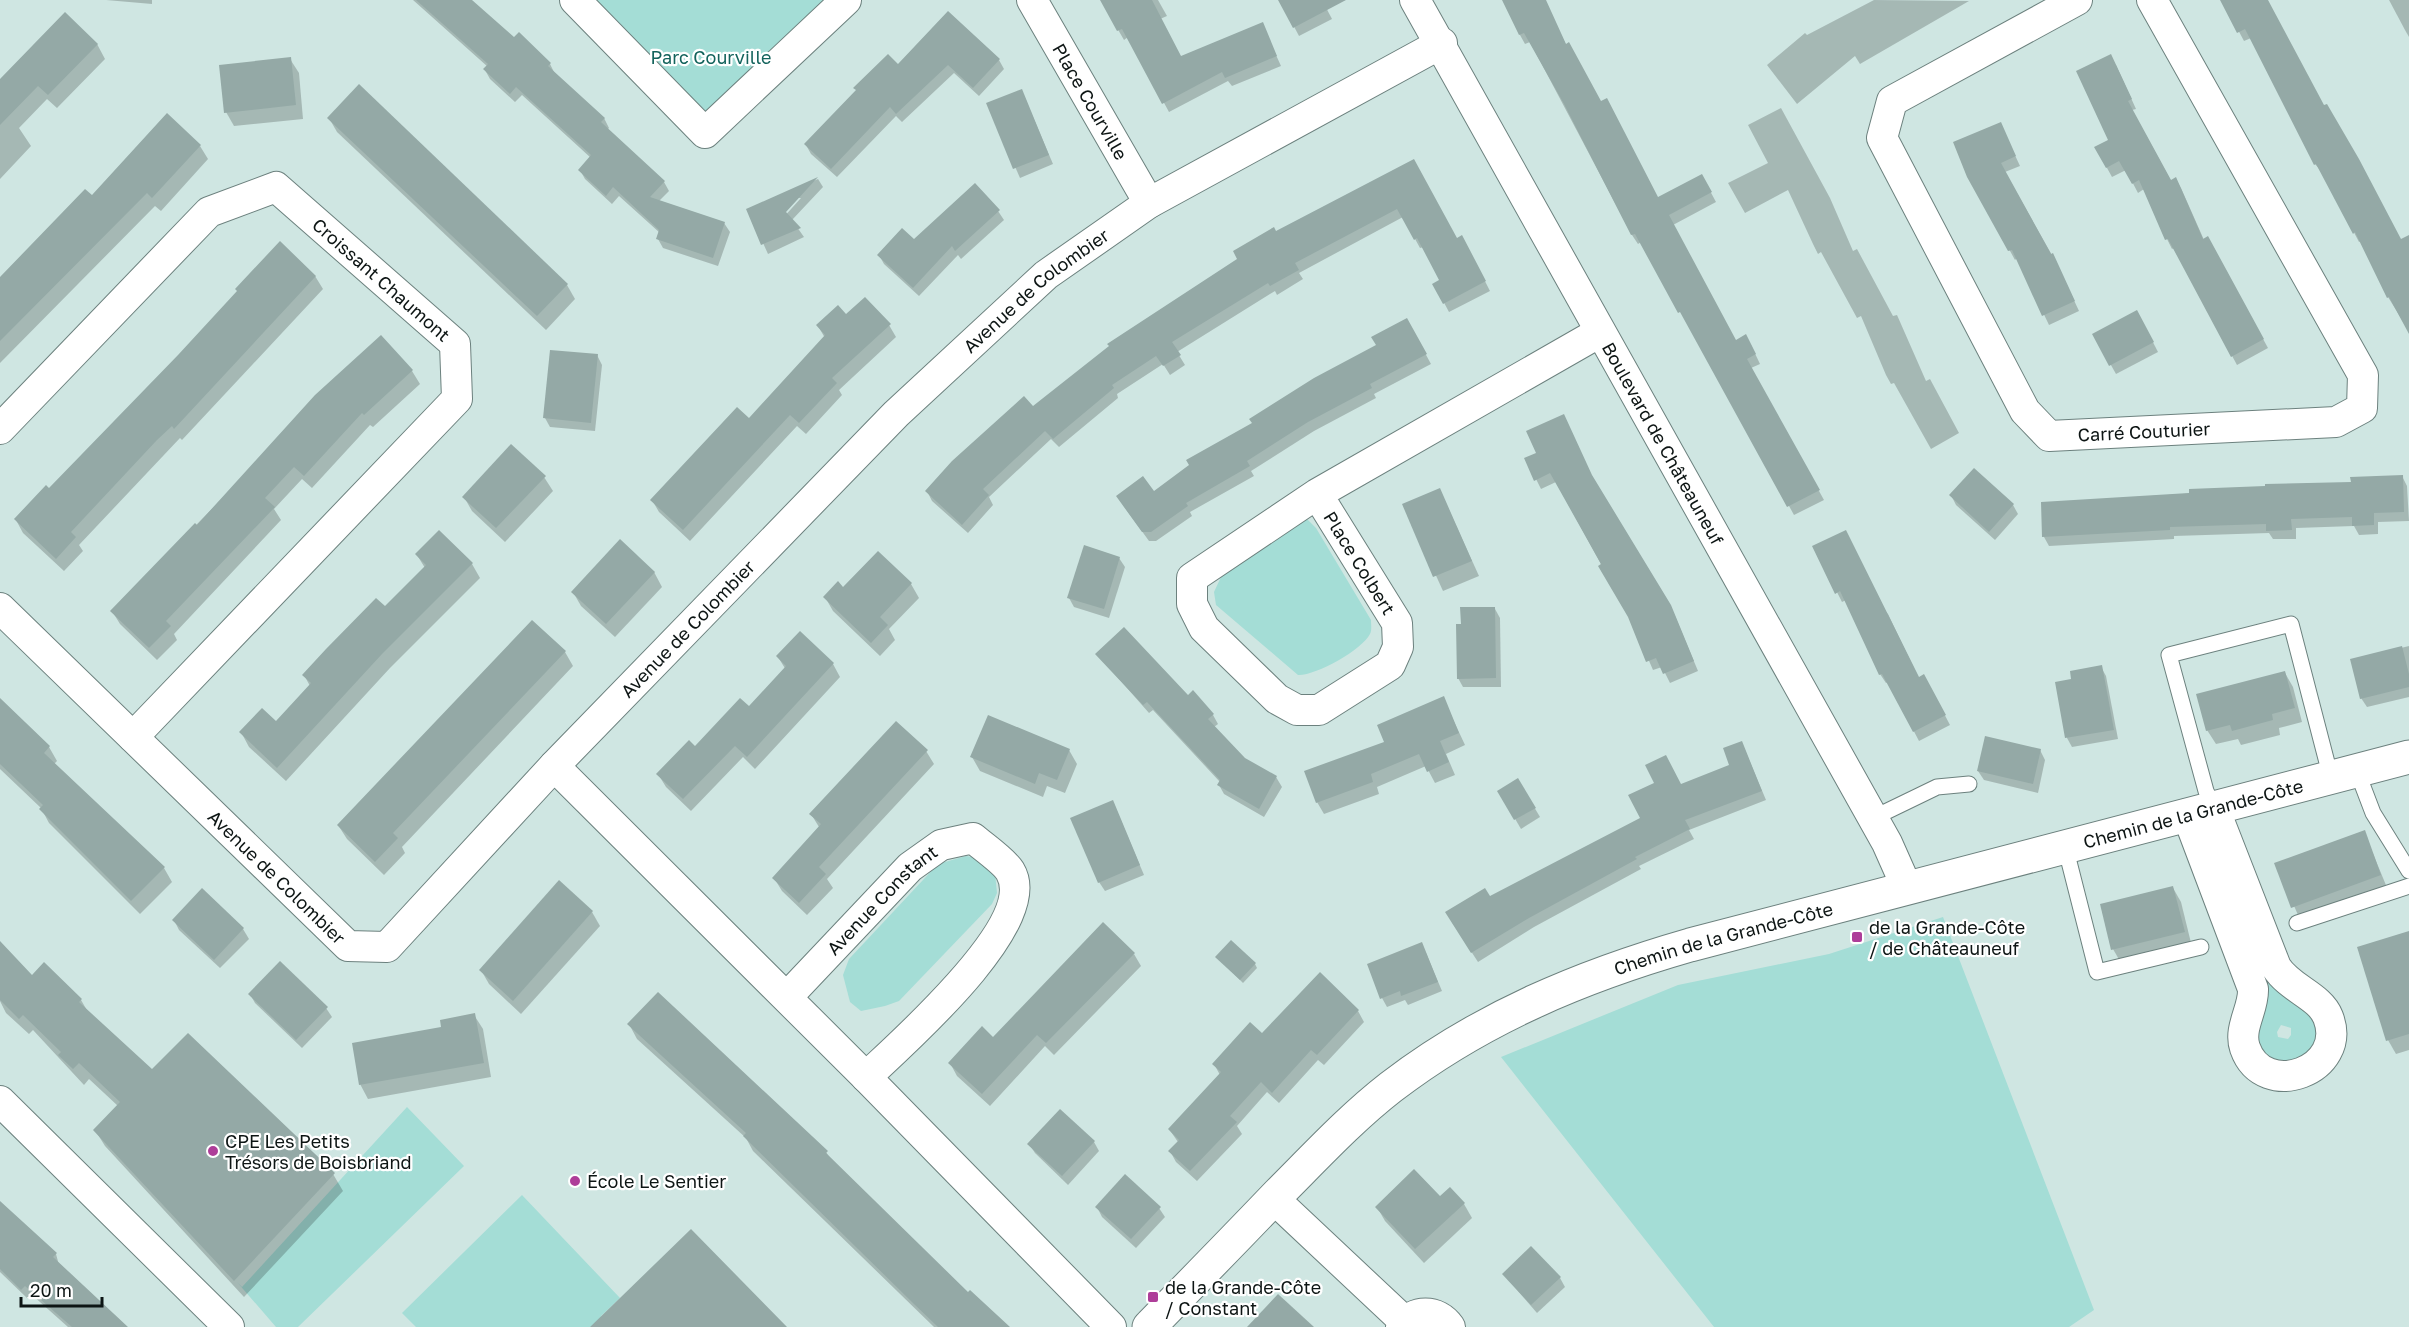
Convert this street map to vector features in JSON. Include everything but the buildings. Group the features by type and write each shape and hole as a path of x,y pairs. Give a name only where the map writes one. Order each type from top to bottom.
{"main road":[{"name":"Chemin de la Grande-Côte","path":"1149,1327 1274,1199 1382,1095 1435,1056 1504,1014 1574,983 1629,963 2409,757"}],"street":[{"path":"575,0 705,133 846,0"},
{"name":"Place Courville","path":"1032,0 1149,203"},
{"name":"Boulevard de Châteauneuf","path":"1415,0 1442,44 1600,332 1873,818 1899,866 1907,888"},
{"name":"Carré Couturier","path":"2077,0 1892,101 1882,138 2025,411 2049,436 2336,422 2362,408 2363,375 2152,0"},
{"name":"Avenue de Colombier","path":"0,608 348,946 387,946 554,766 896,414 1046,275 1149,203 1442,44"},
{"name":"Croissant Chaumont","path":"0,429 209,212 276,187 455,344 457,399 133,737"},
{"name":"Place Colbert","path":"1317,494 1397,623 1398,647 1390,665 1319,710 1297,710 1276,699 1204,628 1192,604 1192,578 1317,494 1600,332"},
{"path":"554,766 787,997 1111,1327"},
{"path":"2200,811 2276,967 2286,981 2319,1003 2330,1023 2331,1034 2325,1055 2318,1064 2300,1075 2279,1076 2268,1073 2252,1060 2245,1049 2244,1028 2253,989 2200,811"},
{"name":"Avenue Constant","path":"787,997 894,882 910,867 941,845 973,838 1011,872 1015,902 1000,933 946,1001 866,1077"},
{"path":"0,1101 229,1327"},
{"path":"1274,1199 1403,1324 1418,1314 1429,1313 1443,1319 1450,1327"}],"lane":[{"path":"2200,811 2206,791 2169,655 2291,624 2344,774 2373,813 2409,871"},
{"path":"1873,818 1937,787 1969,784"},
{"path":"2065,846 2097,972 2201,947"},
{"path":"2297,923 2409,886"}],"green space":[{"name":"Parc Courville","path":"580,0 849,0 710,137"},
{"path":"1306,518 1316,528 1371,620 1371,629 1370,634 1358,647 1337,661 1315,671 1298,675 1216,605 1214,592 1221,577"},
{"path":"966,856 977,858 995,873 997,893 992,904 899,1001 861,1011 850,1002 843,975 849,959 938,864"},
{"path":"2221,862 2293,1001 2317,1021 2316,1050 2283,1066 2261,1054","holes":["2281,1025 2291,1028 2291,1035 2288,1039 2278,1037 2277,1032"]},
{"path":"1943,917 2094,1310 2069,1327 1714,1327 1501,1057 1678,985 1829,954"},
{"path":"407,1107 464,1166 298,1327 276,1327 237,1282 242,1287"},
{"path":"522,1195 620,1298 601,1316 611,1327 416,1327 402,1313"}],"place":[{"name":"de la Grande-Côte / de Châteauneuf","path":"1857,937"},
{"name":"CPE Les Petits Trésors de Boisbriand","path":"213,1151"},
{"name":"École Le Sentier","path":"575,1181"},
{"name":"de la Grande-Côte / Constant","path":"1153,1297"}]}
